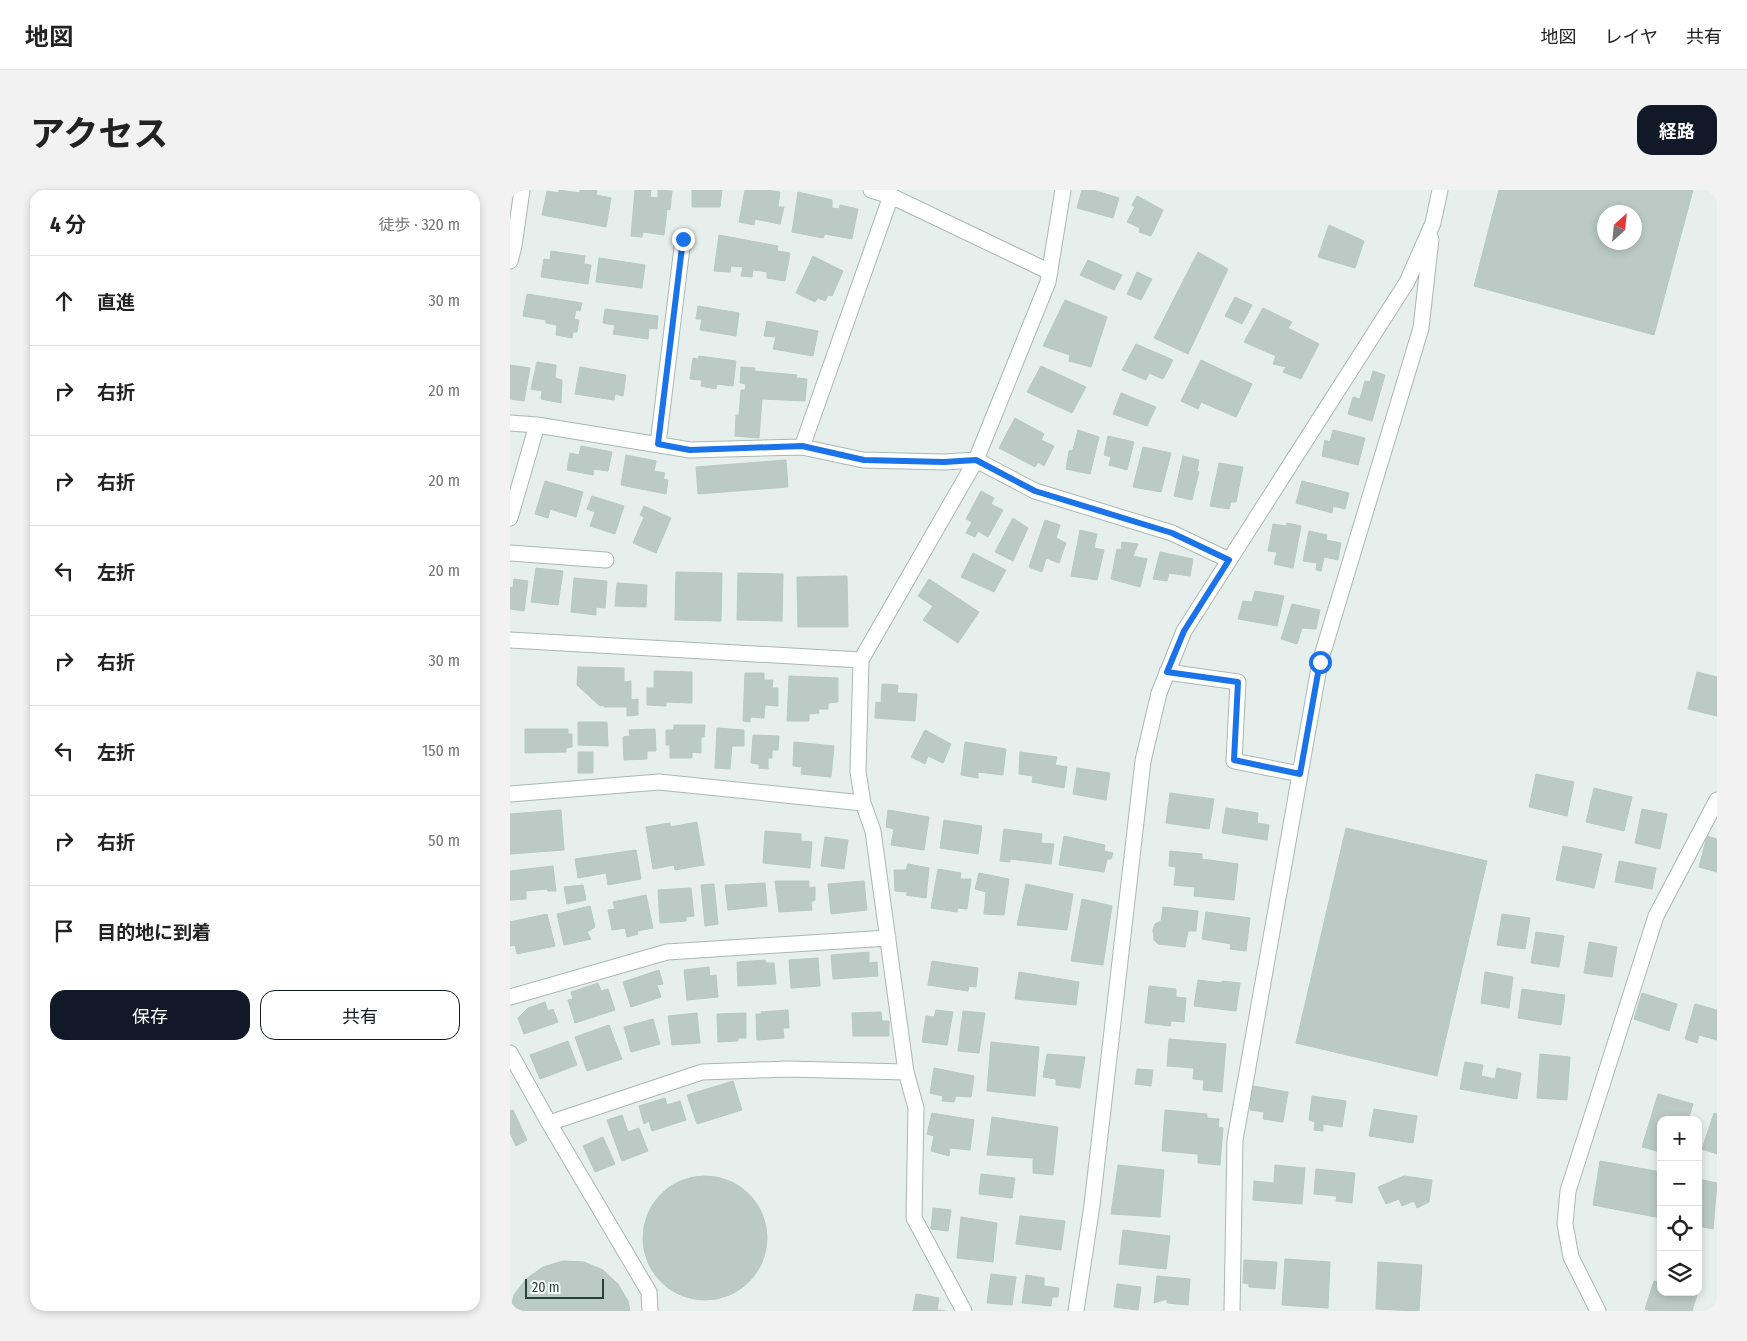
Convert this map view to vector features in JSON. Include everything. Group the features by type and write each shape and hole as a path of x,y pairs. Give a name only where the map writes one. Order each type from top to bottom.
{"street":[{"path":"510,261 522,190"},
{"path":"870,190 891,196 1050,272"},
{"path":"964,1311 914,1218 916,1108 906,1072 873,831 862,803 858,772 861,660 976,460 1048,282 1063,190"},
{"path":"1232,1311 1236,1140 1320,662 1421,328 1433,223 1440,190"},
{"path":"802,446 891,196"},
{"path":"1076,1311 1092,1205 1144,761 1159,694 1184,631 1407,282 1433,223"},
{"path":"658,444 683,239"},
{"path":"510,423 537,425 690,450 802,446 864,460 944,462 976,460 1035,491 1172,533 1229,560"},
{"path":"510,518 537,425"},
{"path":"510,553 606,560"},
{"path":"510,640 861,660"},
{"path":"1167,672 1238,682 1234,760 1300,774"},
{"path":"510,794 659,782 862,803"},
{"path":"1598,1311 1571,1257 1565,1224 1568,1192 1656,916 1717,800"},
{"path":"510,997 667,952 888,938"},
{"path":"510,1053 549,1124 649,1292 650,1311"},
{"path":"549,1124 702,1072 787,1069 906,1072"}],"building":[{"path":"559,190 580,193 580,190 597,190 596,195 611,198 606,227 542,215 547,191 559,193"},
{"path":"635,190 651,190 650,197 658,198 658,190 672,191 670,210 667,209 664,235 643,232 642,237 631,236"},
{"path":"692,190 722,190 720,207 692,207"},
{"path":"745,190 780,192 778,207 784,207 780,224 755,219 754,225 739,222"},
{"path":"1082,190 1093,190 1119,198 1113,218 1077,208"},
{"path":"1499,190 1693,190 1654,335 1474,286"},
{"path":"798,192 832,200 832,208 839,209 840,205 858,209 852,239 825,234 823,238 792,232"},
{"path":"1137,196 1163,210 1151,236 1139,232 1140,228 1127,222 1135,207 1132,205"},
{"path":"1329,225 1364,241 1355,268 1318,257"},
{"path":"719,235 778,246 777,251 790,253 785,281 767,278 767,272 753,270 752,277 741,276 743,267 731,266 730,272 714,271"},
{"path":"551,251 585,256 584,264 591,265 588,284 541,277 544,259 550,260"},
{"path":"1198,252 1228,269 1188,354 1154,338"},
{"path":"813,256 843,271 832,296 828,295 825,301 818,298 815,302 796,293"},
{"path":"599,258 645,265 642,288 596,282"},
{"path":"1088,260 1122,275 1114,290 1080,275"},
{"path":"1137,272 1152,279 1141,300 1127,294"},
{"path":"527,294 582,303 580,311 576,310 574,319 579,320 577,332 573,332 572,338 556,335 557,325 546,323 546,320 523,316"},
{"path":"1235,297 1252,305 1242,324 1225,316"},
{"path":"1065,300 1107,317 1091,367 1069,361 1070,355 1043,346"},
{"path":"698,306 739,313 736,336 700,330 702,319 696,319"},
{"path":"1263,308 1292,322 1288,328 1319,344 1301,379 1283,372 1286,367 1273,364 1276,356 1244,342"},
{"path":"605,309 658,316 657,329 649,328 648,339 613,334 615,325 603,323"},
{"path":"767,321 818,331 813,356 773,349 776,337 764,336"},
{"path":"1136,344 1173,360 1163,379 1149,373 1146,380 1122,370"},
{"path":"699,356 736,361 733,386 717,384 716,389 701,386 702,380 690,379 693,358 698,359"},
{"path":"1201,360 1252,384 1236,417 1201,402 1198,409 1181,401"},
{"path":"537,362 556,365 555,378 562,380 561,403 541,399 542,391 531,389"},
{"path":"510,365 530,368 524,401 510,399"},
{"path":"1041,366 1086,387 1072,413 1027,392"},
{"path":"580,367 626,375 623,396 615,394 614,400 575,394"},
{"path":"741,367 755,368 754,371 797,375 796,378 807,379 805,401 762,399 759,438 735,436 736,415 739,415 741,390 745,390 746,384 740,383"},
{"path":"1373,371 1385,375 1372,421 1348,414 1353,397 1360,399 1365,381 1370,382"},
{"path":"1121,393 1156,407 1147,426 1113,414"},
{"path":"1015,418 1044,434 1041,440 1054,446 1044,466 1038,462 1035,467 999,448"},
{"path":"1078,430 1099,437 1090,474 1066,469 1069,451 1073,450"},
{"path":"1333,430 1365,438 1358,465 1322,456 1325,440 1330,442"},
{"path":"1108,436 1134,442 1127,470 1109,465 1111,457 1104,455"},
{"path":"581,446 612,452 608,471 594,469 593,475 567,470 570,453 579,455"},
{"path":"1143,447 1171,453 1161,492 1133,487"},
{"path":"626,455 656,461 654,471 665,473 663,479 668,480 666,494 621,485"},
{"path":"1183,456 1199,460 1197,471 1199,472 1192,500 1174,496"},
{"path":"786,460 788,487 698,494 696,467"},
{"path":"1219,463 1243,467 1236,502 1231,502 1229,509 1210,506"},
{"path":"545,481 583,492 576,517 550,509 548,518 535,514"},
{"path":"1302,481 1349,493 1345,509 1333,506 1332,513 1296,503"},
{"path":"981,491 994,498 991,504 1003,510 988,537 978,531 975,537 966,533 972,522 966,519"},
{"path":"592,496 624,506 615,534 590,526 595,512 587,509"},
{"path":"644,506 671,518 656,553 633,543 644,517 640,515"},
{"path":"1013,518 1028,528 1013,561 995,552"},
{"path":"1045,520 1060,525 1056,538 1066,543 1059,563 1046,558 1042,572 1029,567"},
{"path":"1287,523 1301,526 1293,568 1274,564 1277,552 1268,551 1273,524 1286,526"},
{"path":"1080,530 1097,534 1094,548 1104,550 1097,580 1071,576"},
{"path":"1309,531 1327,535 1326,540 1341,543 1338,560 1324,557 1321,571 1316,570 1317,563 1303,561"},
{"path":"1122,542 1138,544 1133,556 1147,559 1140,587 1111,579 1117,549 1121,550"},
{"path":"1160,552 1193,559 1190,576 1169,573 1167,581 1153,579"},
{"path":"973,553 1006,570 994,592 961,577"},
{"path":"536,568 563,571 558,605 531,602"},
{"path":"676,572 722,573 721,621 675,620"},
{"path":"738,573 783,574 782,621 737,620"},
{"path":"847,576 848,627 798,627 797,577"},
{"path":"574,578 607,581 605,608 596,607 596,615 571,612"},
{"path":"514,579 528,581 524,611 510,609 510,587 513,588"},
{"path":"929,579 979,612 958,643 923,620 933,606 918,596"},
{"path":"617,583 647,585 646,607 615,606"},
{"path":"1255,591 1284,596 1277,626 1238,619 1243,601 1252,602"},
{"path":"1292,604 1320,610 1316,629 1302,628 1297,644 1281,639"},
{"path":"578,667 624,668 624,682 631,681 631,700 638,699 638,715 627,716 627,707 600,706 577,685"},
{"path":"654,671 692,672 692,703 666,702 666,706 647,705 647,688 654,688"},
{"path":"1697,672 1717,677 1717,716 1688,709"},
{"path":"745,673 764,673 764,680 773,680 772,688 778,688 778,706 765,705 764,718 750,717 750,722 743,721"},
{"path":"789,676 838,678 838,702 828,703 828,709 818,709 819,713 809,714 809,721 787,721"},
{"path":"882,684 898,685 897,693 917,694 915,721 875,718 876,702 881,703"},
{"path":"578,722 607,722 608,746 578,745"},
{"path":"674,725 705,725 704,737 701,737 701,753 692,752 692,758 670,758 670,745 666,745 666,730 674,730"},
{"path":"717,728 744,730 744,746 732,746 730,769 715,768"},
{"path":"525,729 568,729 568,734 572,734 572,747 566,748 566,752 525,753"},
{"path":"655,729 656,751 647,751 647,759 624,760 623,737 630,736 629,730"},
{"path":"925,730 951,744 943,763 928,756 925,764 911,757"},
{"path":"753,735 779,736 778,750 772,750 772,758 768,758 768,769 759,768 759,764 751,763"},
{"path":"794,742 834,746 831,777 801,774 802,767 793,766"},
{"path":"965,742 1006,749 1003,775 978,772 978,778 961,775"},
{"path":"578,752 593,752 593,773 578,773"},
{"path":"1020,752 1057,757 1055,765 1067,767 1064,788 1032,782 1033,776 1019,774"},
{"path":"1077,768 1110,773 1106,800 1073,794"},
{"path":"1536,774 1574,782 1567,816 1529,807"},
{"path":"1594,788 1632,797 1624,831 1586,822"},
{"path":"1170,793 1214,799 1209,829 1166,823"},
{"path":"1226,808 1258,813 1257,823 1269,825 1267,840 1222,833"},
{"path":"1642,809 1667,814 1660,849 1635,843"},
{"path":"561,810 564,850 510,854 510,814"},
{"path":"888,810 929,817 924,850 891,845 894,829 886,827"},
{"path":"944,820 982,826 978,854 940,848"},
{"path":"697,822 704,865 675,870 674,865 653,869 646,827 670,823 670,827"},
{"path":"1346,828 1487,861 1437,1076 1296,1043"},
{"path":"1004,829 1042,834 1041,843 1054,844 1051,864 1010,859 1010,862 1000,861"},
{"path":"765,831 801,834 801,841 812,842 810,868 763,863"},
{"path":"1064,836 1105,845 1104,851 1113,853 1111,859 1107,859 1104,872 1059,865"},
{"path":"1707,836 1717,839 1717,872 1699,867"},
{"path":"825,837 848,840 844,869 821,866"},
{"path":"1563,846 1602,854 1594,888 1556,880"},
{"path":"636,850 641,879 608,885 606,873 578,878 575,859"},
{"path":"1170,851 1202,854 1202,859 1238,864 1234,900 1194,896 1195,887 1174,885 1176,867 1169,866"},
{"path":"1619,861 1656,868 1652,889 1615,882"},
{"path":"908,864 929,868 926,898 906,895 908,892 895,891 894,870 906,870"},
{"path":"553,866 556,891 548,891 547,889 526,891 526,899 510,900 510,871"},
{"path":"938,869 961,873 960,879 971,879 967,909 958,908 957,912 931,908"},
{"path":"979,873 1009,879 1004,915 984,914 986,892 975,889"},
{"path":"775,881 809,881 809,888 815,887 815,900 811,902 812,910 779,912"},
{"path":"864,881 867,910 831,914 828,884"},
{"path":"765,883 767,906 728,910 725,885"},
{"path":"714,884 718,924 705,926 701,885"},
{"path":"1026,884 1073,894 1067,930 1017,925"},
{"path":"583,885 586,900 567,904 564,887"},
{"path":"691,888 694,916 686,917 686,921 660,923 658,890"},
{"path":"646,895 653,928 637,931 638,934 627,937 625,928 612,930 608,910 615,909 613,902"},
{"path":"1082,899 1112,906 1103,965 1071,961"},
{"path":"590,906 595,927 587,932 591,939 564,945 557,914"},
{"path":"1163,907 1198,911 1196,931 1188,931 1185,947 1158,944 1154,940 1153,930 1155,924 1161,921"},
{"path":"1206,912 1250,918 1246,951 1230,949 1231,944 1202,939"},
{"path":"547,914 555,946 517,954 515,945 510,946 510,922"},
{"path":"1502,914 1530,918 1525,949 1497,945"},
{"path":"1536,932 1564,936 1559,967 1531,963"},
{"path":"1589,942 1617,947 1612,977 1584,973"},
{"path":"869,952 869,963 877,962 878,976 833,979 831,955"},
{"path":"818,958 820,986 791,988 789,960"},
{"path":"765,960 766,963 774,963 776,984 738,986 737,962"},
{"path":"932,961 978,968 976,987 969,986 968,991 928,985"},
{"path":"709,967 710,976 716,975 718,997 687,1000 684,970"},
{"path":"659,970 663,984 657,985 661,997 631,1007 623,982"},
{"path":"1019,972 1079,982 1076,1005 1015,999"},
{"path":"1485,972 1513,977 1509,1008 1481,1003"},
{"path":"1198,980 1240,983 1236,1011 1194,1006"},
{"path":"598,983 601,991 608,989 615,1010 575,1023 568,1000 573,999 571,992"},
{"path":"1149,986 1176,989 1176,997 1186,998 1184,1022 1171,1021 1170,1026 1145,1023"},
{"path":"1522,989 1565,995 1561,1025 1518,1018"},
{"path":"1642,993 1677,1004 1669,1031 1634,1019"},
{"path":"545,1002 548,1011 553,1009 558,1022 524,1034 518,1018 528,1008"},
{"path":"1695,1004 1717,1010 1717,1040 1699,1035 1697,1043 1685,1039"},
{"path":"788,1010 789,1028 783,1028 784,1038 757,1040 756,1014"},
{"path":"936,1010 953,1012 947,1045 922,1042 926,1016 934,1017"},
{"path":"963,1011 985,1013 979,1053 958,1051"},
{"path":"881,1012 882,1021 889,1021 889,1036 853,1036 852,1013"},
{"path":"697,1013 700,1043 672,1045 668,1016"},
{"path":"746,1013 746,1038 738,1038 738,1041 718,1042 717,1014"},
{"path":"653,1019 660,1044 631,1052 624,1027"},
{"path":"609,1025 622,1059 587,1071 575,1037"},
{"path":"1169,1039 1226,1044 1222,1092 1203,1090 1204,1080 1193,1079 1194,1068 1167,1066"},
{"path":"568,1041 577,1065 540,1079 530,1055"},
{"path":"991,1042 1039,1047 1035,1096 987,1091"},
{"path":"1047,1054 1085,1057 1080,1088 1056,1085 1056,1079 1043,1077"},
{"path":"1540,1054 1570,1057 1567,1100 1537,1098"},
{"path":"1465,1062 1483,1065 1481,1076 1495,1079 1497,1068 1521,1073 1517,1099 1460,1089"},
{"path":"934,1068 974,1076 971,1097 956,1096 954,1102 942,1101 943,1096 930,1093"},
{"path":"1137,1069 1153,1070 1151,1086 1135,1084"},
{"path":"733,1081 742,1110 697,1124 687,1095"},
{"path":"1253,1086 1288,1092 1283,1122 1263,1119 1264,1112 1250,1110"},
{"path":"1658,1094 1693,1104 1689,1116 1657,1116 1657,1151 1642,1147"},
{"path":"1312,1096 1346,1101 1342,1127 1323,1124 1323,1131 1314,1130 1315,1122 1309,1120"},
{"path":"665,1098 667,1105 680,1101 686,1120 652,1131 649,1121 644,1124 639,1106"},
{"path":"1374,1109 1417,1116 1413,1143 1369,1136"},
{"path":"513,1110 527,1140 516,1146 510,1133 510,1111"},
{"path":"1165,1110 1207,1114 1207,1118 1219,1119 1218,1127 1223,1128 1220,1165 1198,1163 1198,1154 1162,1151"},
{"path":"932,1113 974,1120 970,1150 950,1148 949,1156 931,1151 934,1136 927,1134"},
{"path":"1714,1113 1717,1114 1717,1154 1702,1149"},
{"path":"622,1115 628,1132 639,1128 648,1151 622,1161 607,1120"},
{"path":"992,1117 1058,1127 1053,1175 1033,1173 1033,1158 987,1155"},
{"path":"603,1137 615,1164 595,1172 583,1146"},
{"path":"1600,1161 1657,1171 1657,1217 1593,1205"},
{"path":"1118,1165 1164,1170 1160,1217 1111,1214"},
{"path":"1275,1165 1305,1168 1302,1204 1253,1200 1254,1181 1274,1183"},
{"path":"1316,1169 1355,1173 1352,1203 1336,1201 1337,1196 1314,1194"},
{"path":"981,1174 1015,1178 1012,1198 979,1194"},
{"path":"705,1176 729,1181 749,1194 762,1214 767,1238 762,1262 749,1282 729,1295 705,1300 681,1295 661,1282 648,1262 643,1238 648,1214 661,1194 681,1181"},
{"path":"1404,1176 1432,1180 1429,1202 1417,1208 1414,1201 1402,1206 1399,1199 1386,1204 1378,1187"},
{"path":"1702,1180 1717,1183 1713,1229 1702,1227"},
{"path":"933,1208 951,1210 948,1231 931,1229"},
{"path":"1020,1216 1065,1221 1061,1250 1016,1244"},
{"path":"961,1217 997,1223 993,1262 957,1258"},
{"path":"1123,1230 1170,1236 1166,1269 1119,1264"},
{"path":"1285,1259 1330,1262 1328,1308 1282,1305"},
{"path":"1244,1260 1277,1262 1275,1289 1249,1287 1249,1284 1243,1283"},
{"path":"563,1261 584,1262 603,1270 618,1284 628,1301 630,1311 510,1311 514,1295 526,1279 543,1267"},
{"path":"1378,1262 1422,1265 1419,1311 1376,1309"},
{"path":"991,1274 1016,1277 1012,1305 987,1303"},
{"path":"1026,1275 1044,1278 1044,1286 1059,1288 1058,1297 1052,1297 1051,1306 1022,1303"},
{"path":"1157,1276 1190,1279 1188,1305 1167,1303 1167,1299 1154,1303"},
{"path":"1654,1281 1657,1282 1657,1296 1697,1296 1692,1311 1651,1311 1645,1309"},
{"path":"1117,1284 1141,1287 1138,1310 1114,1307"},
{"path":"916,1294 939,1298 937,1310 945,1311 913,1311"}],"route":[{"path":"683,239 658,444 690,450 802,446 864,460 944,462 976,460 1035,491 1172,533 1229,560 1184,631 1167,672 1238,682 1234,760 1300,774 1320,662"}]}
